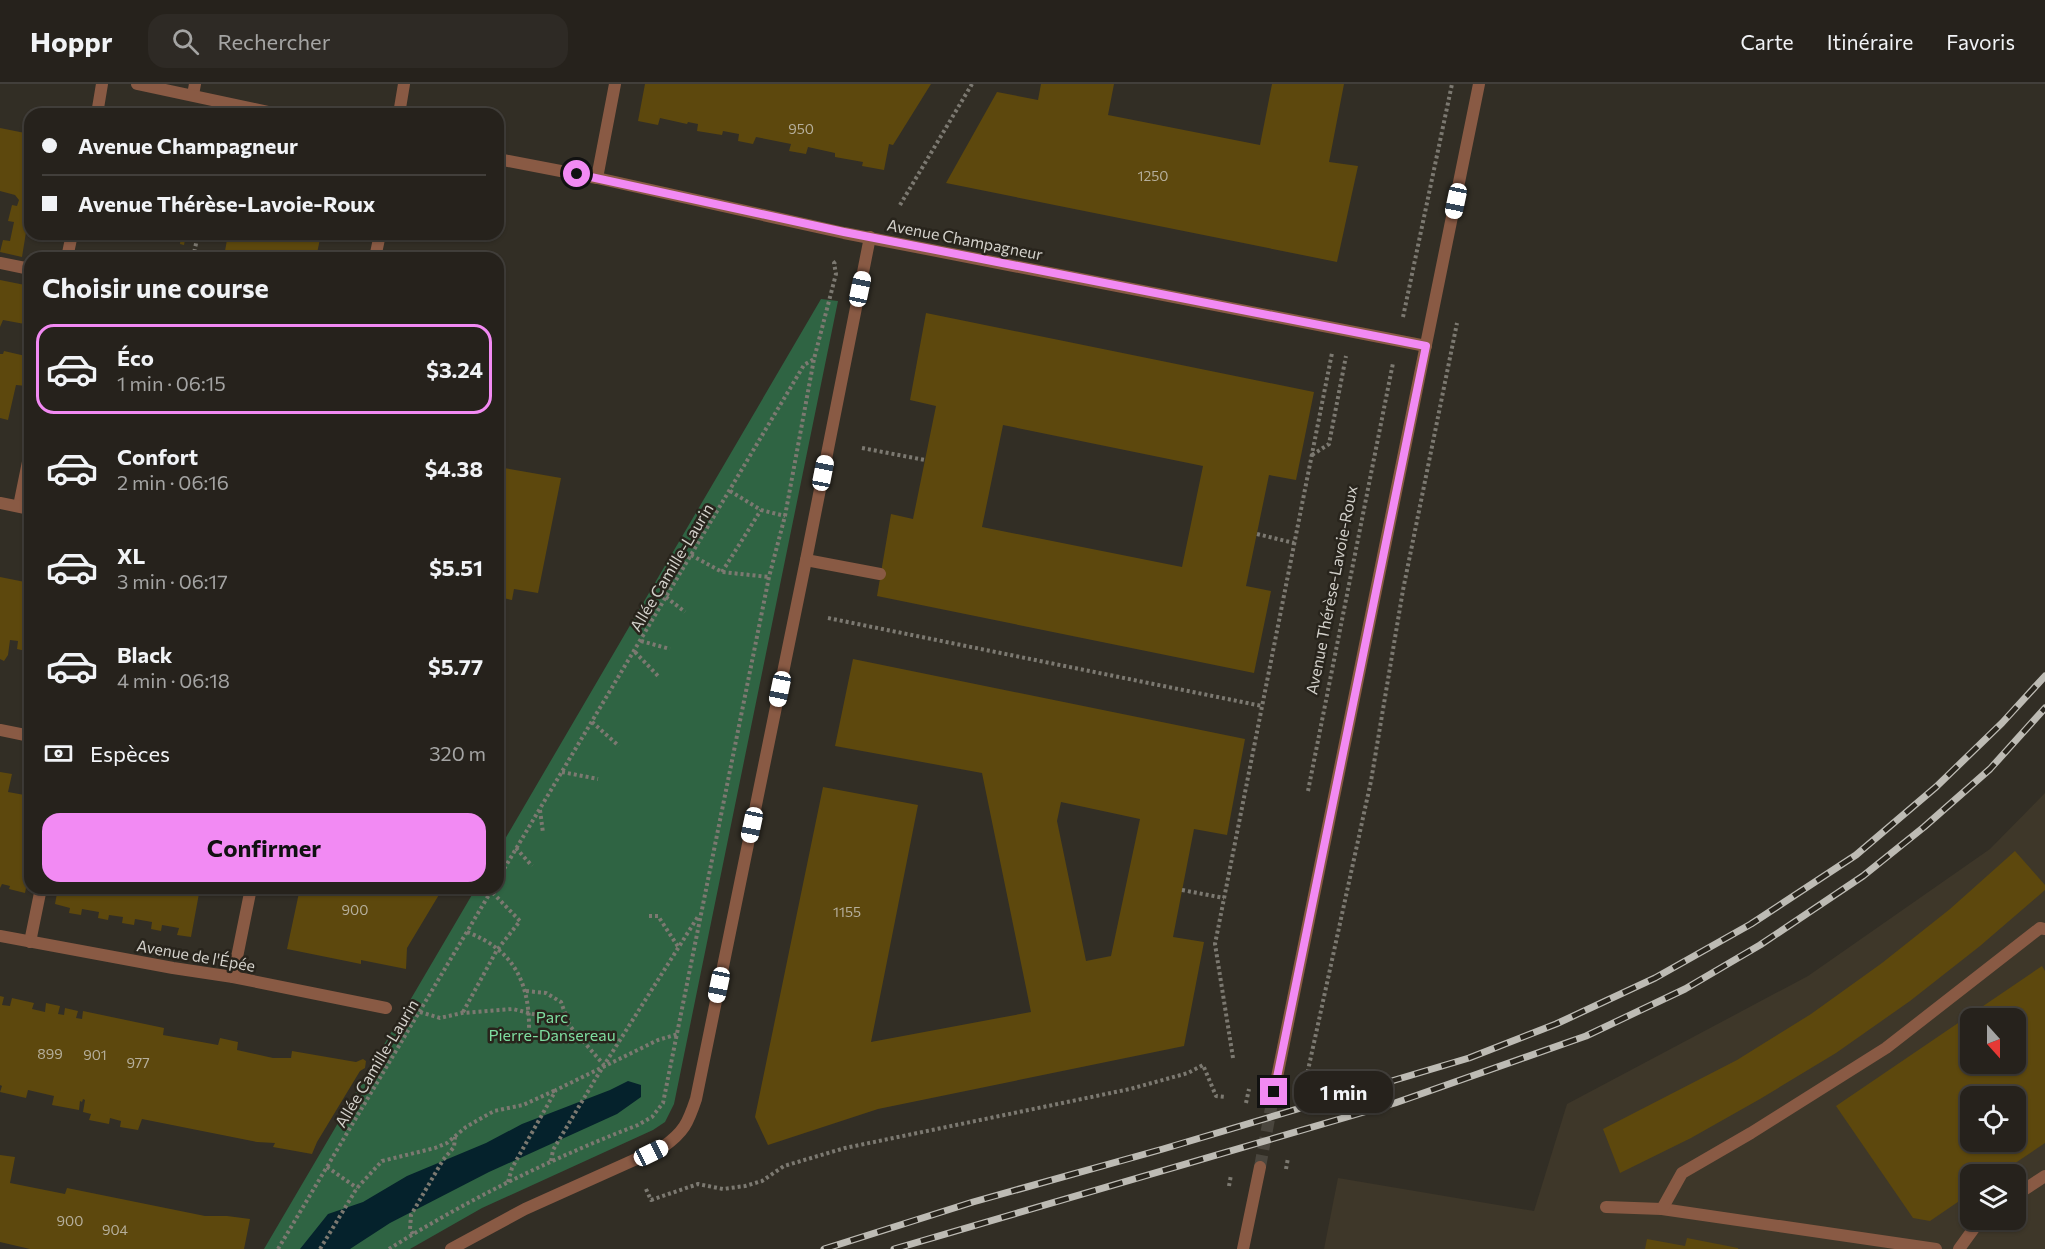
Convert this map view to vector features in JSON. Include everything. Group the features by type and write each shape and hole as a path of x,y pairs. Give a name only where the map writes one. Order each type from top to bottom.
{"street":[{"path":"98,108 102,84"},
{"path":"136,84 194,90 257,108"},
{"path":"400,108 404,84"},
{"path":"597,178 615,84"},
{"path":"1274,1092 1479,84"},
{"name":"Avenue Champagneur","path":"504,160 870,237 1426,346"},
{"path":"451,1249 525,1209 663,1147 679,1136 689,1121 696,1099 870,237"},
{"path":"0,263 24,268"},
{"path":"0,502 24,508"},
{"path":"806,560 880,574"},
{"path":"0,730 24,735"},
{"path":"30,942 40,894"},
{"path":"233,977 250,894"},
{"path":"1662,1209 1682,1173 1751,1133 1886,1048 2040,927 2045,929"},
{"name":"Avenue de l'Épée","path":"0,936 233,977 386,1008"},
{"path":"1243,1249 1260,1167"},
{"path":"2026,1188 2045,1176"},
{"path":"1606,1207 1662,1209 1936,1249"},
{"path":"1959,1249 1973,1230"}],"path":[{"path":"900,204 972,84"},
{"name":"Avenue Thérèse-Lavoie-Roux","path":"1308,791 1452,84"},
{"name":"Allée Camille-Laurin","path":"504,869 804,365 814,358 836,274 834,263 838,260"},
{"path":"1305,1084 1371,782 1403,590 1459,314"},
{"path":"1233,1058 1215,944 1332,353"},
{"path":"1312,455 1329,444 1346,356"},
{"path":"389,1249 508,1182 551,1161 639,1125 652,1117 663,1103 769,577 785,516 814,358"},
{"path":"862,448 925,460"},
{"path":"730,491 761,510 785,516"},
{"path":"722,572 761,510"},
{"path":"1257,534 1294,543"},
{"path":"691,555 722,572 769,577"},
{"path":"666,597 685,612"},
{"path":"828,618 1262,706"},
{"path":"641,641 670,649"},
{"path":"635,652 658,677"},
{"path":"592,722 619,746"},
{"path":"562,772 598,779"},
{"path":"539,810 543,833"},
{"path":"516,848 532,866"},
{"path":"1182,890 1224,898"},
{"name":"Allée Camille-Laurin","path":"278,1249 490,894"},
{"path":"462,1012 497,950 520,921 496,894"},
{"path":"551,1161 554,1150 596,1078 702,912"},
{"path":"649,916 658,916 679,948"},
{"path":"467,932 485,939 511,962 522,978 526,991 529,1031"},
{"path":"526,991 546,993 561,1002 569,1025 604,1065"},
{"path":"420,1012 440,1018 462,1012 513,1009 569,1025"},
{"path":"320,1249 357,1188 382,1161 447,1143 494,1111 523,1105 658,1040 678,1034"},
{"path":"646,1189 651,1200 698,1184 723,1189 745,1186 762,1181 784,1166 845,1148 1130,1089 1188,1073 1203,1065 1216,1096 1227,1097"},
{"path":"1246,1103 1250,1081"},
{"path":"508,1182 512,1168 556,1090"},
{"path":"413,1234 410,1229 411,1215 443,1160 454,1147 454,1137"},
{"path":"327,1167 357,1188"}],"shaded area":[{"path":"2045,793 2045,1249 1324,1249 1338,1178 1534,1211 1567,1104 1808,976 1990,849"}],"green space":[{"name":"Parc Pierre-Dansereau","path":"821,299 838,301 674,1104 665,1122 653,1130 482,1208 410,1249 264,1249 472,894 504,894 504,841"}],"water":[{"path":"628,1081 641,1085 641,1097 617,1114 489,1172 390,1223 350,1249 300,1249 328,1214 363,1202 407,1176 486,1143 522,1124"}],"building":[{"path":"645,84 931,84 893,145 889,144 884,170 862,166 863,162 835,157 835,153 808,147 806,154 789,151 791,144 756,137 753,144 738,141 739,134 723,131 722,135 697,131 698,124 688,122 687,124 660,118 658,125 638,121"},
{"path":"1041,84 1114,84 1108,115 1260,145 1272,84 1344,84 1329,162 1358,166 1337,262 946,183 997,92 1038,100"},
{"path":"0,128 24,133 25,240 22,257 0,252 3,240 10,241 14,222 8,221 12,205 17,206 19,200 15,195 0,191"},
{"path":"227,240 320,240 317,252 225,251"},
{"path":"0,280 24,285 24,324 3,320 0,327"},
{"path":"926,313 1314,392 1296,480 1269,475 1246,586 1271,591 1254,673 877,596 891,514 913,519 936,406 910,400","holes":["1003,425 1203,466 1182,567 982,527"]},
{"path":"4,351 24,356 24,386 16,385 8,420 0,418 0,354"},
{"path":"504,468 561,478 538,593 514,589 512,600 504,598"},
{"path":"0,577 24,582 24,651 17,649 18,641 10,640 8,655 4,661 0,659"},
{"path":"853,659 1245,739 1227,835 1194,829 1173,937 1204,942 1184,1046 878,1109 768,1145 755,1117 823,787 918,805 871,1042 1031,1012 982,773 835,746","holes":["1061,802 1140,819 1111,956 1086,961 1057,821"]},
{"path":"0,772 12,774 8,792 24,795 24,893 9,889 10,886 2,884 0,888"},
{"path":"2015,851 2045,885 2045,890 1980,946 1910,1001 1836,1053 1691,1138 1620,1173 1603,1129 1737,1060 1811,1014 1882,963 1950,909"},
{"path":"57,894 199,894 191,937 177,935 179,928 162,925 161,931 151,929 152,922 135,919 134,925 122,923 123,917 109,915 108,920 98,918 99,912 82,909 81,915 69,913 70,908 55,904"},
{"path":"299,894 439,894 407,948 406,969 361,960 361,964 287,949"},
{"path":"2042,966 2045,971 2045,1143 2014,1164 1960,1164 1960,1201 1930,1221 1913,1218 1836,1106 1960,1022 1960,1074 2026,1074 2026,1008 1980,1008"},
{"path":"0,996 4,997 2,1005 10,1006 12,998 34,1003 32,1009 45,1012 46,1003 60,1006 58,1014 64,1015 65,1008 78,1011 76,1018 82,1019 83,1011 164,1028 163,1035 218,1045 220,1038 238,1042 237,1050 273,1058 291,1058 292,1051 356,1062 363,1059 366,1061 365,1068 360,1071 312,1154 273,1147 275,1143 257,1142 142,1119 138,1130 120,1127 121,1121 110,1118 109,1124 89,1120 91,1114 83,1112 85,1100 83,1099 82,1102 80,1101 79,1110 52,1105 54,1096 28,1090 26,1098 0,1092 2,1086 0,1085"},
{"path":"0,1155 15,1157 10,1183 65,1194 67,1188 205,1216 250,1219 244,1249 30,1249 0,1242"},
{"path":"1687,1238 1738,1249 1645,1249 1647,1239 1685,1246"}],"tunnel":[{"path":"1260,1167 1274,1092"}],"railway":[{"path":"824,1249 973,1202 1163,1149 1469,1058 1556,1024 1655,978 1751,924 1856,855 1936,787 2002,723 2045,676"},
{"path":"894,1249 1395,1103 1586,1036 1685,989 1760,945 1863,876 1924,827 1990,769 2045,708"}],"route":[{"path":"577,174 844,232 1426,346 1274,1092"}]}
